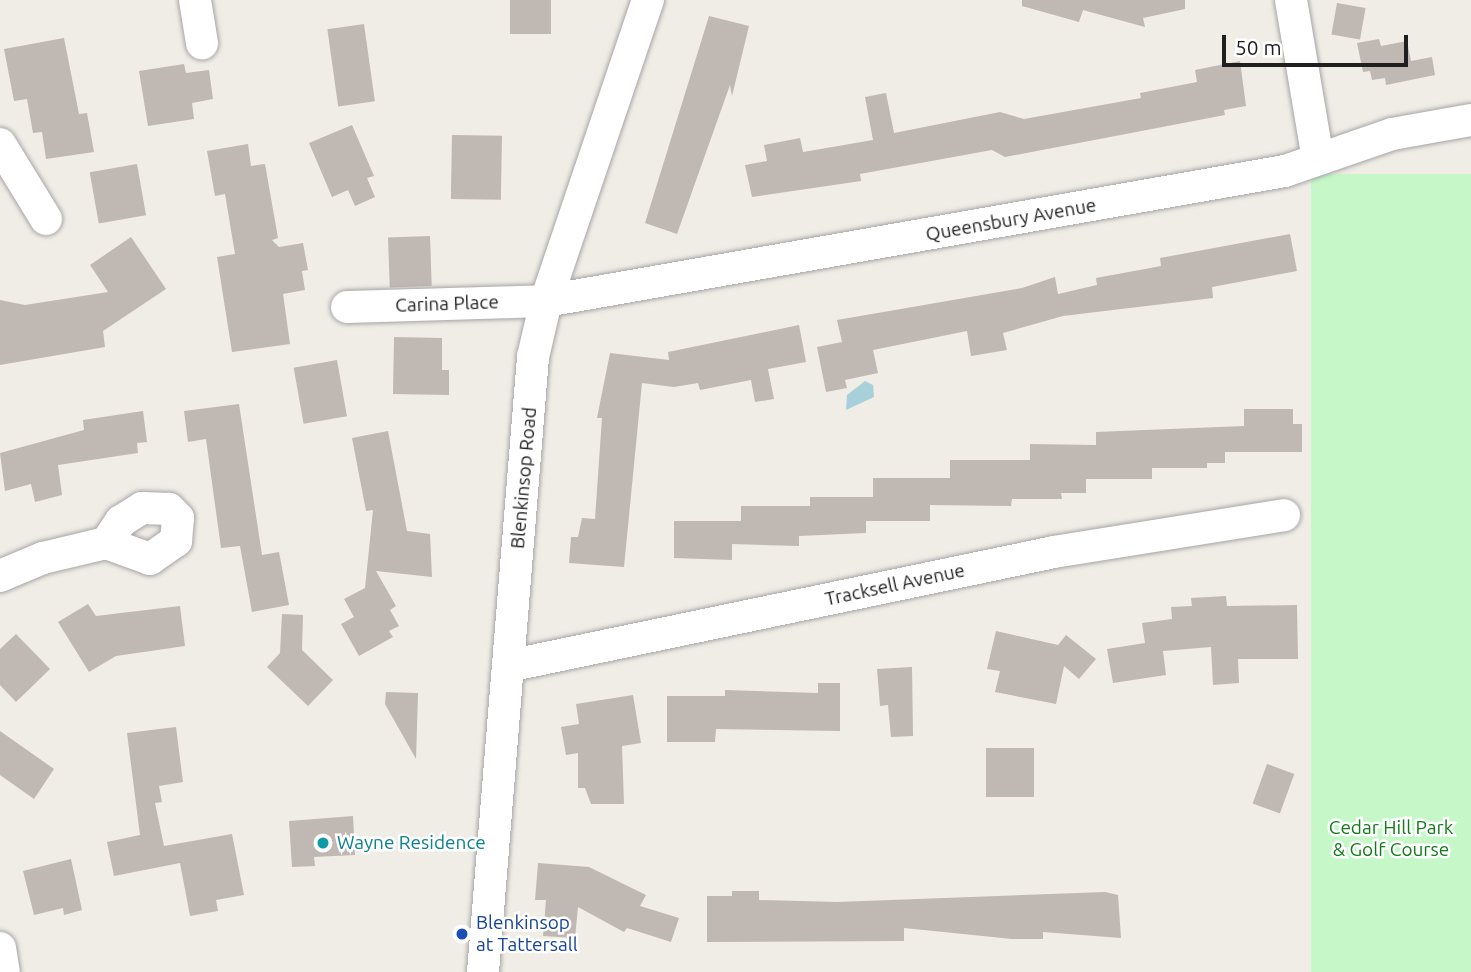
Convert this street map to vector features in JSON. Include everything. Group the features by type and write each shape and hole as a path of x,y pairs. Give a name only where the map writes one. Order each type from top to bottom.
{"street":[{"path":"195,0 202,43"},
{"name":"Blenkinsop Road","path":"483,972 533,358 546,302 648,0"},
{"path":"1290,0 1318,159"},
{"name":"Queensbury Avenue","path":"546,302 1285,171 1392,134 1471,120"},
{"path":"0,144 46,219"},
{"name":"Carina Place","path":"347,307 546,302"},
{"name":"Tracksell Avenue","path":"508,666 1054,552 1284,515"},
{"path":"0,576 43,558 106,543"},
{"path":"0,948 4,972"}],"green space":[{"name":"Cedar Hill Park & Golf Course","path":"1311,174 1471,174 1471,972 1311,972"}],"water":[{"path":"865,381 873,385 874,397 846,410 847,395"}],"building":[{"path":"510,0 551,0 551,34 510,34"},
{"path":"1022,0 1185,0 1185,9 1143,18 1145,27 1083,10 1079,22 1022,6"},
{"path":"1337,3 1366,8 1360,40 1331,35"},
{"path":"709,16 749,26 732,96 730,85 677,234 645,223"},
{"path":"364,24 375,101 338,106 327,29"},
{"path":"64,38 79,114 87,113 94,152 46,159 42,132 33,133 27,99 14,101 4,49"},
{"path":"1379,39 1381,46 1407,41 1411,61 1432,57 1435,75 1386,85 1385,78 1372,80 1370,71 1363,72 1357,43"},
{"path":"1240,61 1246,106 1224,110 1225,115 1005,157 992,150 860,174 861,181 752,197 745,165 767,161 764,145 800,138 803,152 873,140 865,97 886,93 894,133 1000,112 1024,119 1141,98 1140,93 1197,82 1195,70"},
{"path":"184,64 186,73 209,70 213,99 192,103 194,119 148,126 139,71"},
{"path":"352,125 374,176 367,178 375,197 355,206 348,190 332,197 309,143"},
{"path":"452,135 502,136 501,200 451,199"},
{"path":"248,144 251,166 265,164 278,238 272,240 279,247 303,243 308,270 302,271 305,290 283,294 290,344 232,352 217,257 235,254 225,194 215,196 207,151"},
{"path":"137,164 146,215 99,224 90,172"},
{"path":"1290,234 1297,271 1212,287 1213,298 1063,316 1003,333 1007,350 971,356 967,331 873,350 878,373 845,380 847,388 826,392 817,347 842,342 837,320 1022,288 1055,277 1058,294 1097,285 1096,278 1161,266 1160,258"},
{"path":"430,236 432,286 390,287 388,237"},
{"path":"131,237 166,289 103,331 105,347 0,365 0,300 25,305 108,292 90,265"},
{"path":"799,325 806,362 768,369 774,399 755,402 751,380 700,390 698,383 674,387 642,383 624,567 569,563 571,537 578,537 582,518 595,519 602,418 597,418 610,353 669,360 668,352"},
{"path":"394,337 442,338 442,370 449,370 449,395 393,394"},
{"path":"337,360 347,416 304,424 294,368"},
{"path":"239,404 262,555 279,552 289,605 252,612 240,546 221,548 206,439 188,442 184,411"},
{"path":"1244,409 1293,409 1293,424 1302,424 1302,452 1225,452 1225,463 1207,463 1207,468 1152,468 1152,479 1086,479 1086,493 1061,493 1062,499 1012,499 1011,506 930,505 930,521 866,521 866,533 799,536 799,546 732,544 732,560 674,558 674,521 741,521 741,506 810,506 810,497 873,497 873,478 950,478 950,460 1030,460 1030,444 1096,445 1096,432 1244,426"},
{"path":"143,411 147,442 137,443 138,453 58,465 62,495 35,502 31,484 5,491 0,453 84,430 83,420"},
{"path":"388,431 407,531 430,534 432,577 376,571 396,606 390,610 399,626 389,631 393,637 359,656 341,624 354,617 344,599 365,588 373,510 366,511 352,438"},
{"path":"1226,596 1227,606 1297,605 1298,659 1238,659 1239,683 1213,685 1211,647 1163,651 1166,675 1113,683 1107,649 1145,643 1142,623 1172,619 1171,607 1192,606 1191,598"},
{"path":"88,604 96,616 180,606 185,646 116,656 89,672 58,622"},
{"path":"282,614 303,615 302,650 333,680 308,706 267,667 280,653"},
{"path":"996,631 1058,645 1066,635 1096,659 1079,679 1064,666 1056,704 995,692 1000,671 987,669"},
{"path":"16,634 50,669 16,702 0,685 0,649"},
{"path":"912,667 913,736 891,737 888,705 880,706 877,669"},
{"path":"818,683 840,683 840,731 716,729 715,742 667,742 667,696 725,696 725,690 818,693"},
{"path":"386,692 418,693 416,759 385,704"},
{"path":"633,695 641,743 622,746 624,804 591,804 585,788 578,788 578,753 566,755 561,727 579,724 576,704"},
{"path":"176,727 183,782 159,786 162,802 155,803 164,846 232,834 244,895 216,900 218,911 190,916 180,863 114,876 107,842 140,835 127,733"},
{"path":"0,731 54,769 34,799 0,775"},
{"path":"986,748 1034,748 1034,797 986,797"},
{"path":"1267,764 1294,774 1280,813 1253,803"},
{"name":"Wayne Residence","path":"353,816 355,855 314,857 315,866 292,867 289,821"},
{"path":"71,859 82,910 64,915 63,908 34,915 23,871"},
{"path":"538,863 589,867 646,895 640,906 679,918 671,942 627,928 624,932 578,907 575,938 543,936 546,900 535,900"},
{"path":"732,891 759,891 759,900 837,902 1105,892 1118,895 1121,938 1043,932 1043,939 1012,939 904,928 904,941 707,942 707,896 732,896"}],"place":[{"name":"Wayne Residence","path":"323,843"},
{"name":"Blenkinsop at Tattersall","path":"462,934"}]}
